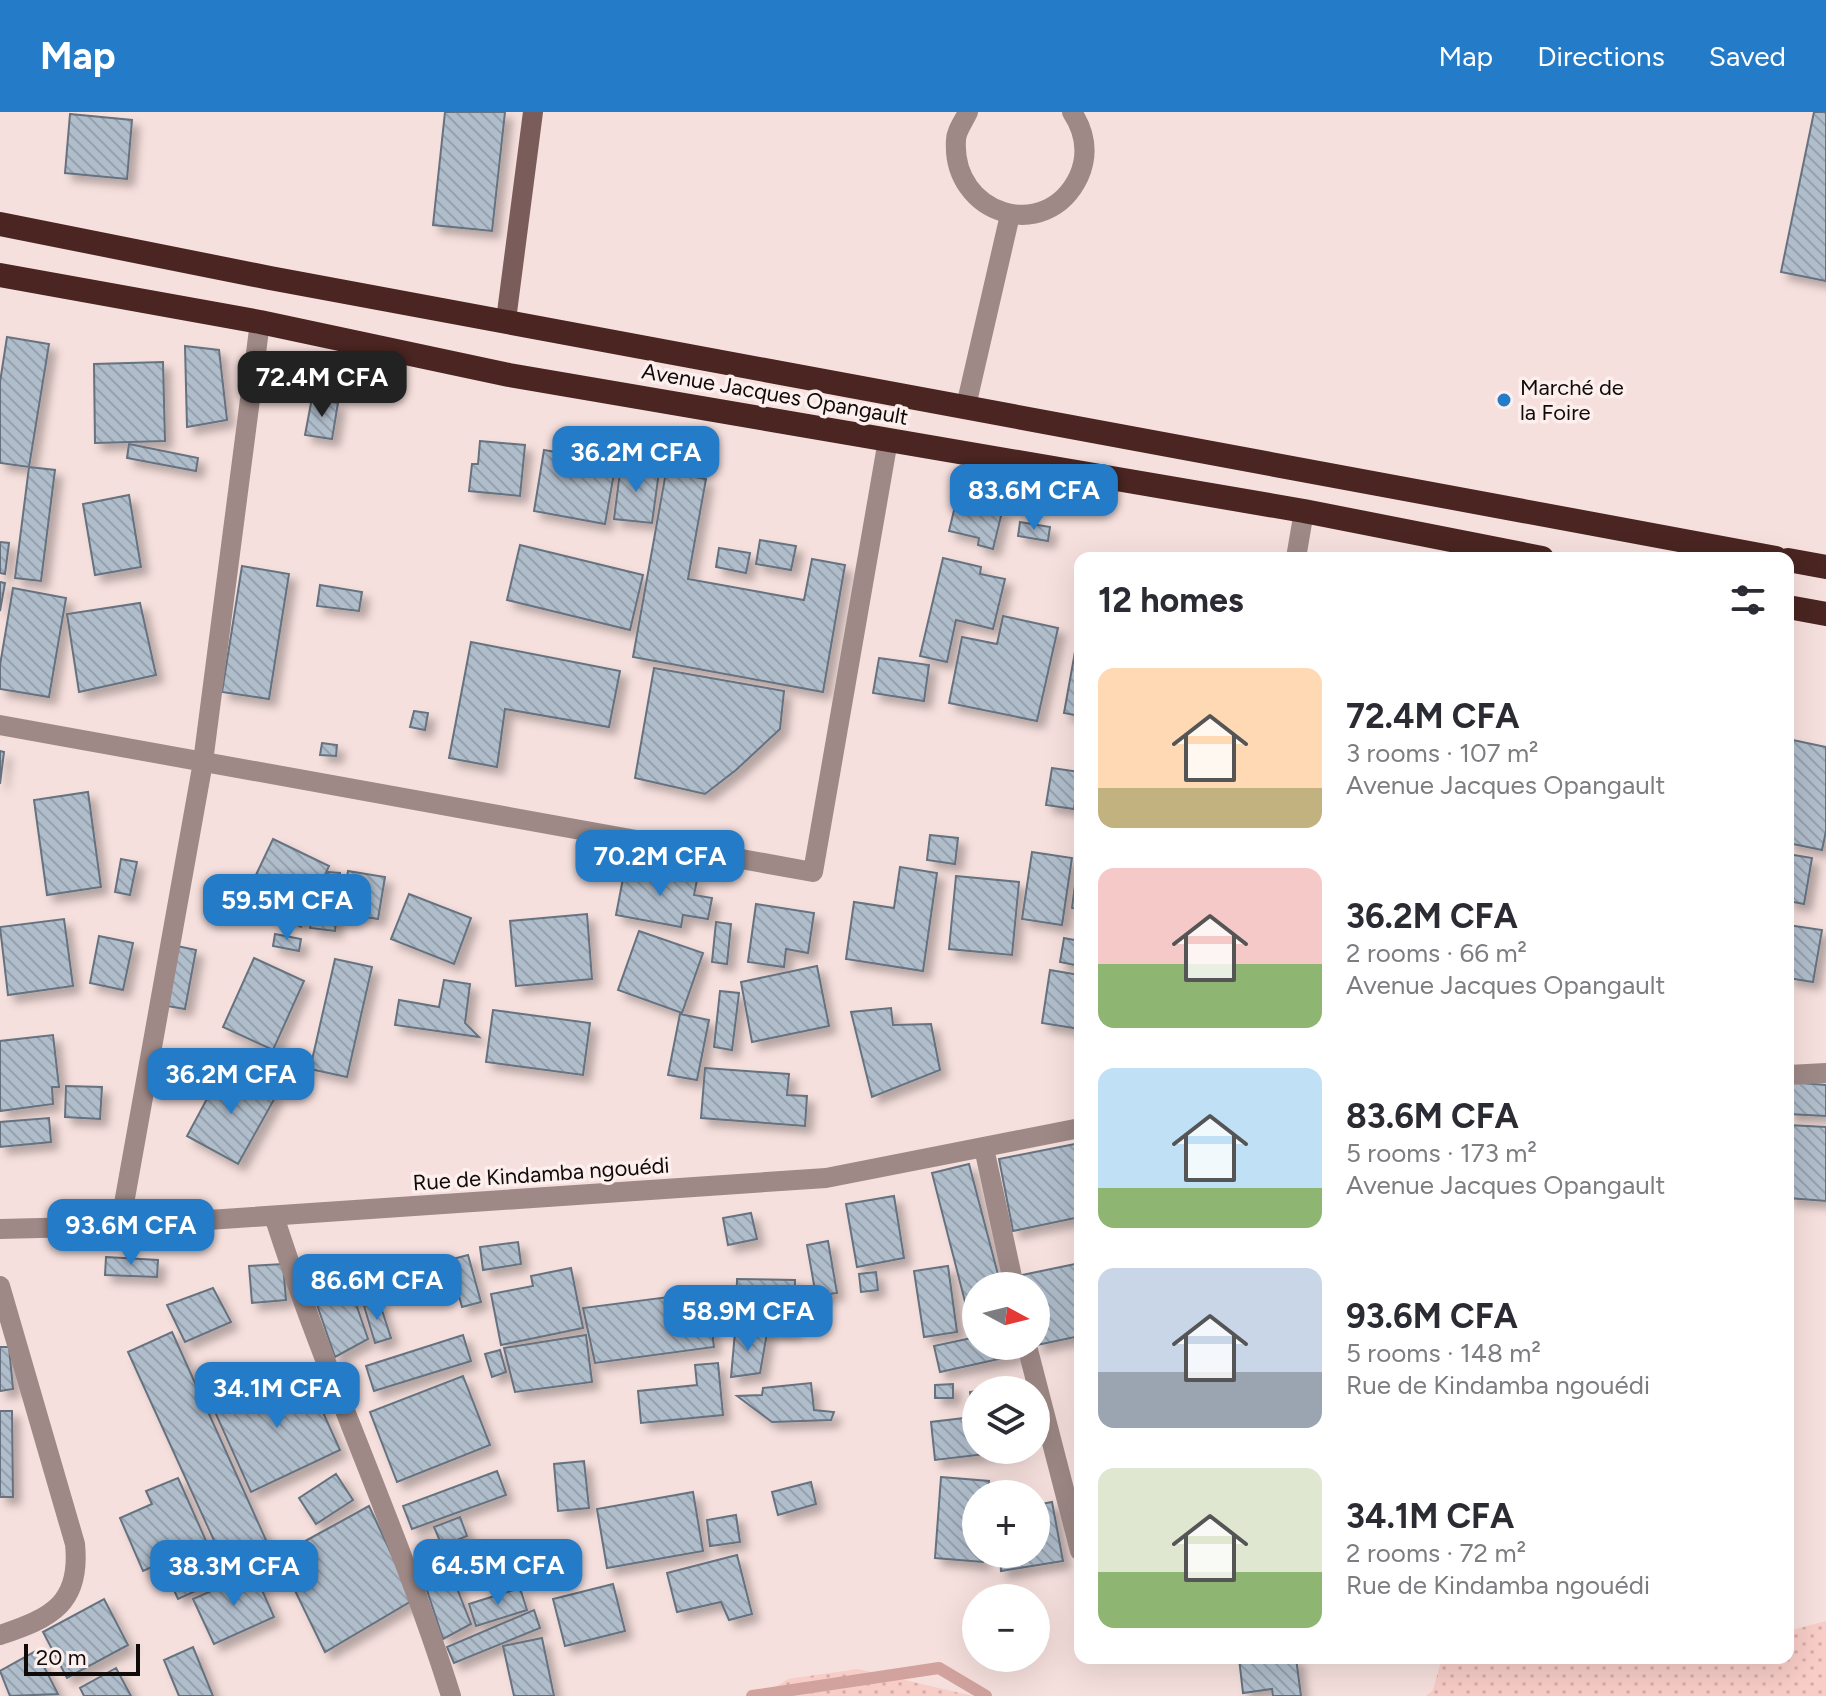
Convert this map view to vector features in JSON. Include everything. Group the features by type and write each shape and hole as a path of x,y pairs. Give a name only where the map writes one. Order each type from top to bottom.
{"highway":[{"path":"0,224 1744,552"},
{"name":"Avenue Jacques Opangault","path":"0,275 260,322 509,375 1304,511 1512,552"},
{"path":"1794,561 1826,567"},
{"path":"1794,608 1826,614"}],"street":[{"path":"506,320 533,112"},
{"path":"968,112 956,138 958,173 978,201 1010,215 1043,212 1071,192 1085,162 1083,128 1072,112"},
{"path":"966,406 1010,215"},
{"path":"120,1226 203,762 260,322"},
{"path":"0,725 813,872 888,440"},
{"path":"1297,552 1304,511"},
{"path":"1794,1075 1826,1073"},
{"name":"Rue de Kindamba ngouédi","path":"0,1229 120,1226 826,1178 1074,1129"},
{"path":"984,1148 1011,1272"},
{"path":"274,1216 302,1305 427,1619 451,1696"},
{"path":"0,1286 75,1544 78,1571 61,1606 32,1624 0,1635"},
{"path":"1031,1360 1074,1528"}],"shaded area":[{"path":"1826,1621 1826,1696 1426,1696 1433,1690 1440,1664 1794,1664 1794,1629"},
{"path":"858,1669 973,1696 761,1696 788,1679"}],"building":[{"path":"445,112 505,112 492,231 433,225"},
{"path":"1814,112 1826,112 1826,281 1781,272"},
{"path":"70,114 132,120 127,179 65,173"},
{"path":"7,337 49,344 29,467 0,463 0,382"},
{"path":"185,346 219,350 227,420 187,427"},
{"path":"163,362 165,441 95,443 94,364"},
{"path":"312,398 338,403 332,439 305,435"},
{"path":"480,441 525,445 520,496 469,491 472,464 478,464"},
{"path":"129,444 198,458 196,471 127,458"},
{"path":"544,450 616,462 605,524 534,511"},
{"path":"621,464 659,472 652,523 614,519"},
{"path":"29,467 55,470 41,581 15,578"},
{"path":"666,472 706,479 688,579 804,600 812,559 845,565 823,692 633,657"},
{"path":"129,495 141,567 95,575 83,504"},
{"path":"956,502 1002,512 993,549 978,545 979,538 949,531"},
{"path":"1020,522 1050,527 1048,541 1018,536"},
{"path":"760,540 796,546 791,570 756,564"},
{"path":"0,542 9,543 5,574 0,573"},
{"path":"520,545 643,575 630,630 507,600"},
{"path":"719,548 750,553 746,573 716,567"},
{"path":"943,558 981,567 980,574 1005,579 993,629 956,620 947,662 920,656"},
{"path":"242,566 289,574 269,699 222,692"},
{"path":"0,582 5,583 0,611"},
{"path":"320,585 362,592 359,611 317,606"},
{"path":"13,588 66,598 49,697 0,689 0,665"},
{"path":"140,603 156,675 79,692 67,614"},
{"path":"1003,616 1058,628 1037,721 949,703 962,637 997,644"},
{"path":"471,642 620,671 609,727 505,709 497,767 449,758"},
{"path":"1074,657 1074,715 1064,713"},
{"path":"879,658 929,665 924,701 873,693"},
{"path":"654,668 784,691 780,729 705,794 635,778"},
{"path":"414,711 428,713 425,730 410,727"},
{"path":"1794,740 1826,747 1826,831 1822,850 1794,844"},
{"path":"322,743 337,745 336,756 320,755"},
{"path":"0,751 4,752 0,784"},
{"path":"1052,768 1074,771 1074,809 1046,805"},
{"path":"88,792 101,887 47,895 34,800"},
{"path":"930,835 958,838 955,864 927,860"},
{"path":"273,839 329,866 301,927 244,900"},
{"path":"1032,852 1072,858 1062,925 1022,919"},
{"path":"1794,855 1812,858 1804,904 1794,902"},
{"path":"121,859 137,862 130,895 115,892"},
{"path":"900,867 937,873 923,971 846,959 854,902 894,908"},
{"path":"625,868 697,880 694,895 712,898 708,919 683,915 681,927 616,915"},
{"path":"348,871 385,877 378,919 341,913"},
{"path":"328,872 340,873 338,900 325,899"},
{"path":"956,876 1019,882 1012,955 949,949"},
{"path":"409,894 471,918 454,964 391,939"},
{"path":"756,904 814,913 808,953 786,949 784,967 748,962"},
{"path":"312,911 337,914 335,931 310,928"},
{"path":"587,914 592,979 516,986 510,921"},
{"path":"64,919 73,986 8,995 0,927"},
{"path":"716,922 731,924 727,964 712,962"},
{"path":"1794,926 1822,930 1813,982 1794,979"},
{"path":"639,931 703,953 682,1013 618,990"},
{"path":"275,934 301,939 299,951 273,946"},
{"path":"99,936 133,943 123,990 90,983"},
{"path":"1064,938 1074,940 1074,965 1060,962"},
{"path":"177,946 196,950 185,1009 167,1006"},
{"path":"254,958 304,981 273,1050 223,1027"},
{"path":"335,959 372,967 347,1077 310,1069"},
{"path":"817,966 829,1026 752,1042 741,982"},
{"path":"1050,970 1074,974 1074,1028 1042,1023"},
{"path":"444,980 470,984 465,1023 479,1037 395,1025 399,1000 439,1007"},
{"path":"720,991 739,993 732,1050 714,1047"},
{"path":"891,1008 893,1025 931,1024 940,1070 872,1097 851,1012"},
{"path":"493,1010 590,1023 583,1075 486,1062"},
{"path":"680,1014 709,1020 697,1080 668,1075"},
{"path":"53,1035 59,1087 52,1087 53,1104 0,1111 0,1041"},
{"path":"268,1053 304,1056 303,1072 266,1069"},
{"path":"224,1067 276,1096 238,1164 187,1136"},
{"path":"705,1068 789,1074 787,1095 807,1096 805,1126 701,1118"},
{"path":"1794,1082 1826,1085 1826,1116 1794,1114"},
{"path":"66,1086 102,1087 100,1119 65,1117"},
{"path":"49,1118 51,1142 0,1147 0,1122"},
{"path":"1794,1125 1826,1127 1826,1201 1794,1198"},
{"path":"1074,1144 1074,1218 1013,1231 999,1159"},
{"path":"969,1164 997,1272 962,1272 962,1290 932,1173"},
{"path":"894,1196 904,1258 857,1267 846,1204"},
{"path":"751,1213 757,1239 728,1245 723,1218"},
{"path":"828,1241 837,1293 816,1296 807,1245"},
{"path":"518,1242 521,1264 483,1270 480,1247"},
{"path":"468,1255 481,1302 462,1307 449,1260"},
{"path":"106,1257 158,1260 157,1277 105,1275"},
{"path":"362,1261 370,1293 354,1298 368,1339 335,1357 307,1276"},
{"path":"283,1264 286,1300 252,1303 249,1266"},
{"path":"1074,1264 1074,1337 1050,1342 1050,1272 1036,1272"},
{"path":"948,1266 957,1332 924,1337 914,1271"},
{"path":"571,1268 583,1328 501,1345 491,1294 533,1286 531,1276"},
{"path":"876,1272 878,1290 861,1292 859,1274"},
{"path":"737,1279 795,1280 794,1332 736,1331"},
{"path":"213,1288 231,1322 185,1342 167,1305"},
{"path":"707,1292 714,1347 595,1363 583,1308"},
{"path":"379,1301 391,1338 375,1343 364,1306"},
{"path":"172,1332 270,1549 227,1569 128,1352"},
{"path":"735,1332 767,1333 760,1373 731,1377"},
{"path":"463,1335 471,1361 374,1391 366,1366"},
{"path":"586,1335 592,1382 515,1392 504,1348"},
{"path":"962,1340 962,1360 994,1360 940,1372 934,1346"},
{"path":"0,1347 9,1347 13,1389 0,1391"},
{"path":"500,1350 506,1372 492,1377 485,1354"},
{"path":"718,1363 723,1415 641,1423 638,1391 697,1385 695,1365"},
{"path":"302,1366 340,1450 251,1492 215,1412"},
{"path":"463,1376 490,1445 397,1482 370,1412"},
{"path":"811,1383 814,1410 834,1412 831,1420 772,1422 737,1396 762,1395 763,1388"},
{"path":"953,1384 953,1398 935,1398 935,1385"},
{"path":"0,1411 12,1411 13,1497 0,1497"},
{"path":"962,1418 962,1457 935,1460 931,1422"},
{"path":"584,1461 589,1508 558,1511 554,1464"},
{"path":"497,1471 506,1495 412,1529 403,1506"},
{"path":"336,1474 353,1500 316,1524 299,1498"},
{"path":"941,1477 977,1480 962,1480 962,1560 935,1558"},
{"path":"178,1478 207,1543 143,1571 120,1518 152,1504 146,1491"},
{"path":"811,1482 816,1504 778,1515 772,1492"},
{"path":"693,1492 703,1551 607,1568 597,1509"},
{"path":"1050,1502 1063,1561 1050,1563"},
{"path":"369,1506 413,1600 325,1652 278,1556"},
{"path":"736,1515 740,1542 710,1546 707,1520"},
{"path":"460,1517 467,1536 442,1546 434,1527"},
{"path":"443,1553 471,1624 443,1639 418,1563"},
{"path":"737,1555 752,1614 729,1620 721,1602 677,1612 667,1573"},
{"path":"215,1569 220,1580 178,1599 173,1588"},
{"path":"254,1572 274,1617 214,1644 193,1599"},
{"path":"613,1584 625,1631 565,1646 553,1599"},
{"path":"520,1588 527,1610 476,1626 469,1604"},
{"path":"104,1599 128,1645 67,1678 43,1632"},
{"path":"534,1610 540,1628 454,1663 447,1647"},
{"path":"542,1638 554,1696 514,1696 503,1646"},
{"path":"193,1647 213,1696 179,1696 164,1660"},
{"path":"36,1651 58,1694 10,1696 0,1671"},
{"path":"1240,1664 1297,1664 1301,1696 1273,1696 1272,1689 1243,1693"},
{"path":"116,1668 131,1696 84,1696 80,1688"}],"waterway":[{"path":"752,1696 939,1668 986,1696"}],"place":[{"name":"Marché de la Foire","path":"1504,400"}]}
